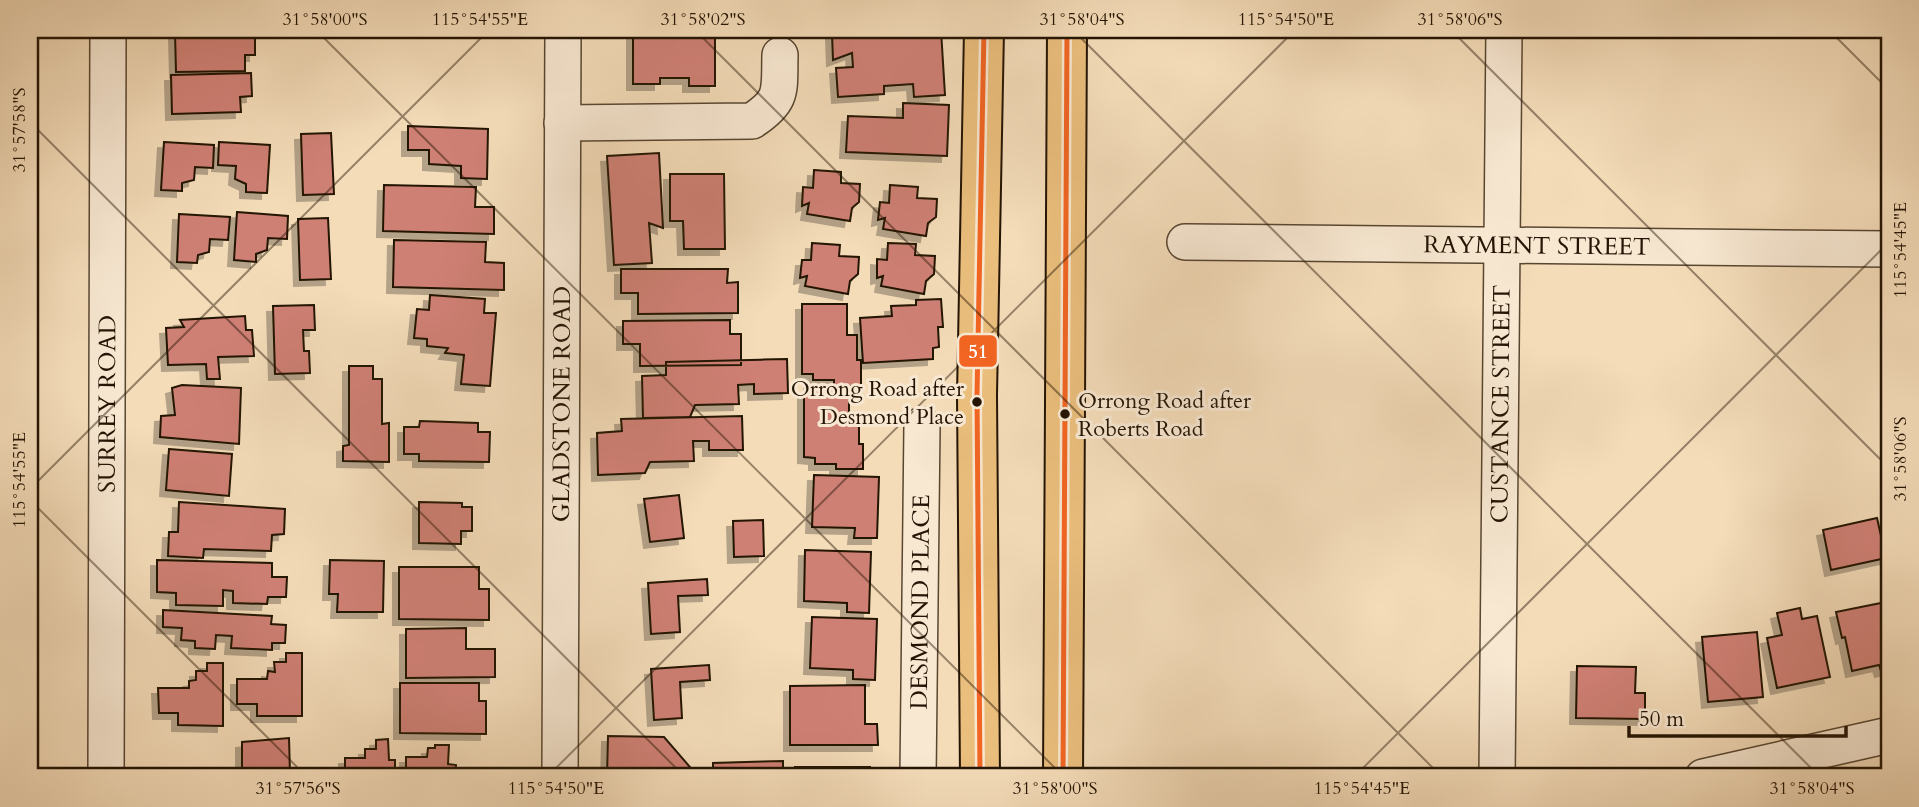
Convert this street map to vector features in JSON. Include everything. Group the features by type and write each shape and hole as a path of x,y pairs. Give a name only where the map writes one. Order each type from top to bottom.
{"highway":[{"path":"979,777 977,395 984,30"},
{"path":"1063,777 1067,30"}],"street":[{"name":"SURREY ROAD","path":"106,777 108,30"},
{"name":"GLADSTONE ROAD","path":"560,777 563,30"},
{"name":"CUSTANCE STREET","path":"1497,777 1504,30"},
{"path":"562,123 752,121 770,109 779,94 780,55"},
{"name":"RAYMENT STREET","path":"1185,242 1889,249"},
{"name":"DESMOND PLACE","path":"918,777 922,425"},
{"path":"1703,777 1889,735"}],"building":[{"path":"941,30 945,95 914,97 913,84 884,86 884,94 838,97 836,68 853,67 852,53 833,60 832,34"},
{"path":"255,32 255,55 245,55 245,71 176,72 175,33"},
{"path":"633,34 715,34 715,86 689,86 689,78 660,78 660,84 633,84"},
{"path":"251,73 252,96 240,97 241,112 172,114 171,75"},
{"path":"903,103 949,105 947,156 846,152 848,116 903,118"},
{"path":"408,126 488,129 487,179 461,178 461,166 429,164 429,150 408,150"},
{"path":"331,133 334,194 303,195 301,134"},
{"path":"164,142 214,145 213,168 195,167 194,180 182,183 182,191 161,190"},
{"path":"219,142 270,145 267,193 246,192 246,184 235,179 236,166 218,165"},
{"path":"659,153 663,228 649,223 652,263 614,265 607,156"},
{"path":"814,170 841,172 841,183 860,184 859,202 852,208 850,221 807,214 809,203 802,206 803,187 813,188"},
{"path":"670,174 724,174 725,249 684,249 683,221 670,221"},
{"path":"384,185 476,187 475,207 494,207 494,234 383,231"},
{"path":"890,185 918,187 917,198 937,199 936,217 928,223 926,236 883,229 885,218 878,220 880,202 889,203"},
{"path":"237,212 288,216 287,239 268,238 267,250 256,254 256,262 234,260"},
{"path":"179,214 230,217 228,240 210,239 209,252 198,255 197,263 177,262"},
{"path":"328,218 331,279 300,280 298,219"},
{"path":"394,240 486,242 485,262 504,263 504,290 393,287"},
{"path":"812,243 840,245 839,256 859,257 858,274 850,281 848,294 805,286 807,276 800,278 802,260 811,260"},
{"path":"888,243 916,244 915,255 935,256 934,274 926,281 924,294 881,286 883,276 877,278 877,259 887,260"},
{"path":"621,269 728,269 727,283 738,282 738,313 638,314 638,293 621,293"},
{"path":"430,295 485,299 484,313 496,313 490,386 461,384 464,355 445,353 448,348 427,346 427,339 414,338 417,309 429,310"},
{"path":"941,299 943,327 938,327 939,347 933,348 933,359 863,363 860,318 892,316 891,306 916,305 916,300"},
{"path":"802,304 847,304 847,335 857,335 861,386 834,386 834,380 813,380 813,374 802,374"},
{"path":"314,305 315,330 303,330 304,351 309,351 310,373 275,374 273,306"},
{"path":"245,316 246,330 252,330 254,356 218,357 220,379 207,379 206,364 168,365 166,328 184,327 180,320"},
{"path":"730,320 730,334 741,334 741,365 640,366 640,344 623,344 623,321"},
{"path":"787,359 788,393 754,394 754,384 738,385 739,404 695,405 690,417 643,418 642,376 666,375 666,362"},
{"path":"349,366 373,366 373,379 382,379 382,424 389,423 389,462 343,461 343,446 349,445"},
{"path":"182,385 241,388 239,444 160,437 161,416 175,415 172,388"},
{"path":"804,387 849,387 849,419 859,419 863,469 836,469 836,464 815,464 815,458 804,457"},
{"path":"742,416 743,450 709,450 709,441 693,441 694,461 650,462 645,473 598,475 597,433 622,431 621,419"},
{"path":"420,421 478,423 478,432 490,432 489,462 419,461 419,454 404,454 404,427 419,427"},
{"path":"169,449 232,454 229,496 166,490"},
{"path":"814,475 879,477 877,538 854,538 855,528 812,527"},
{"path":"679,495 684,538 650,542 644,499"},
{"path":"179,502 285,509 284,534 272,535 271,551 204,549 203,558 168,556 169,532 178,532"},
{"path":"419,502 462,503 462,507 472,507 472,531 461,531 461,544 419,543"},
{"path":"1877,518 1886,558 1831,570 1823,530"},
{"path":"763,520 764,556 734,557 733,521"},
{"path":"805,550 871,552 869,613 847,612 847,603 804,601"},
{"path":"157,560 272,563 272,577 287,577 286,597 268,597 267,604 233,603 233,591 223,590 223,606 176,605 176,593 157,592"},
{"path":"330,560 384,561 383,612 337,612 338,594 329,594"},
{"path":"399,567 479,567 479,589 489,589 489,620 399,619"},
{"path":"707,579 708,595 678,596 680,632 651,634 648,583"},
{"path":"1886,602 1889,613 1889,669 1881,671 1879,665 1852,671 1845,637 1842,638 1836,612"},
{"path":"1800,608 1802,619 1817,616 1830,677 1777,688 1767,638 1782,635 1777,613"},
{"path":"163,610 272,616 271,624 286,625 285,643 272,643 272,650 231,648 232,636 216,635 215,649 195,648 195,641 181,640 182,628 163,627"},
{"path":"812,617 877,619 875,680 853,679 853,670 810,668"},
{"path":"466,628 466,649 495,649 495,677 406,678 406,629"},
{"path":"1757,632 1763,697 1708,702 1702,637"},
{"path":"286,653 302,653 302,716 257,716 257,704 237,704 237,679 267,679 268,671 275,672 274,662 286,662"},
{"path":"207,663 223,663 223,726 178,725 178,713 159,713 158,688 189,688 189,681 196,680 196,671 207,671"},
{"path":"709,665 710,680 680,682 682,718 654,720 651,669"},
{"path":"1577,666 1636,667 1635,693 1645,693 1645,719 1576,718"},
{"path":"400,683 479,683 479,701 486,701 486,734 400,733"},
{"path":"865,685 865,724 877,724 878,745 790,745 790,686"},
{"path":"608,736 664,737 696,777 607,777"},
{"path":"289,738 290,773 309,777 242,777 242,742"},
{"path":"388,739 389,760 395,760 395,777 335,777 335,772 345,772 345,758 365,758 365,749 376,749 376,740"},
{"path":"435,745 449,745 448,764 456,765 455,777 395,777 406,775 406,757 427,757 428,748 435,748"},
{"path":"783,761 783,777 713,777 713,763"},
{"path":"795,767 870,767 870,777 795,777"}],"transit line":[{"name":"51","path":"980,777 977,395 984,30"},
{"name":"51","path":"1063,777 1067,30"}],"place":[{"name":"Orrong Road after Desmond Place","path":"977,402"},
{"name":"Orrong Road after Roberts Road","path":"1065,414"}]}
